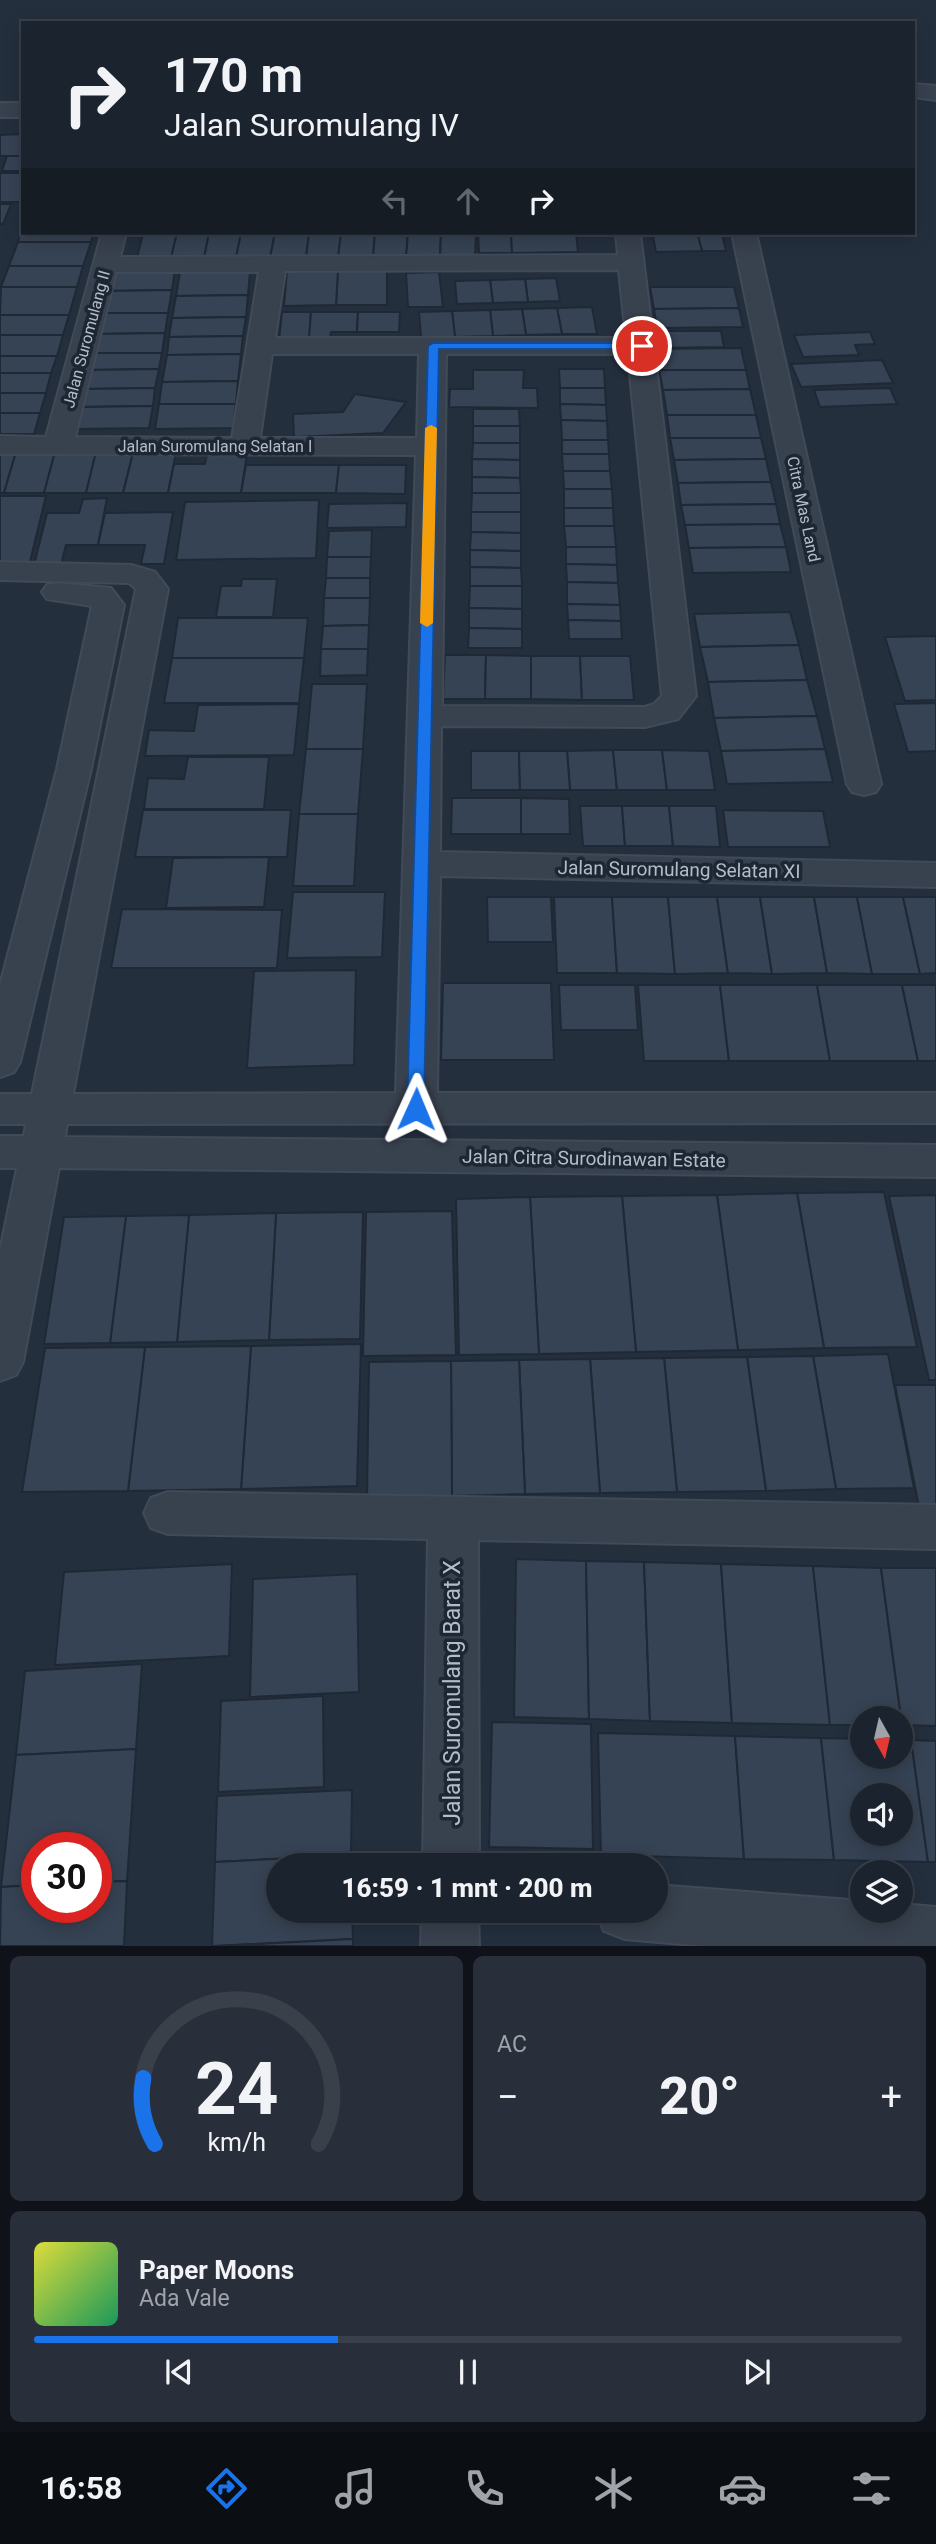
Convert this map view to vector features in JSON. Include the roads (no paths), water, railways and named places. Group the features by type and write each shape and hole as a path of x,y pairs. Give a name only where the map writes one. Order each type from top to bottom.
{"street":[{"path":"915,91 936,93"},
{"path":"0,110 21,110"},
{"name":"Jalan Suromulang II","path":"58,446 114,235"},
{"path":"425,716 645,717 664,714 674,706 679,695 628,235"},
{"name":"Citra Mas Land","path":"744,235 864,784"},
{"path":"106,265 631,262"},
{"path":"244,444 273,265"},
{"path":"258,346 642,346"},
{"path":"416,1109 433,346"},
{"name":"Jalan Suromulang Selatan I","path":"0,445 244,444 431,447"},
{"path":"0,571 131,574 150,582 152,589 0,1362"},
{"path":"0,591 89,592 106,599 108,605 74,769 0,1062"},
{"path":"74,769 117,768"},
{"name":"Jalan Suromulang Selatan XI","path":"421,864 936,875"},
{"path":"0,1109 936,1108"},
{"name":"Jalan Citra Surodinawan Estate","path":"0,1152 936,1161"},
{"path":"168,1513 936,1527"},
{"name":"Jalan Suromulang Barat X","path":"451,1853 453,1520"},
{"path":"668,1914 936,1935"},
{"path":"450,1923 450,1945"}]}
